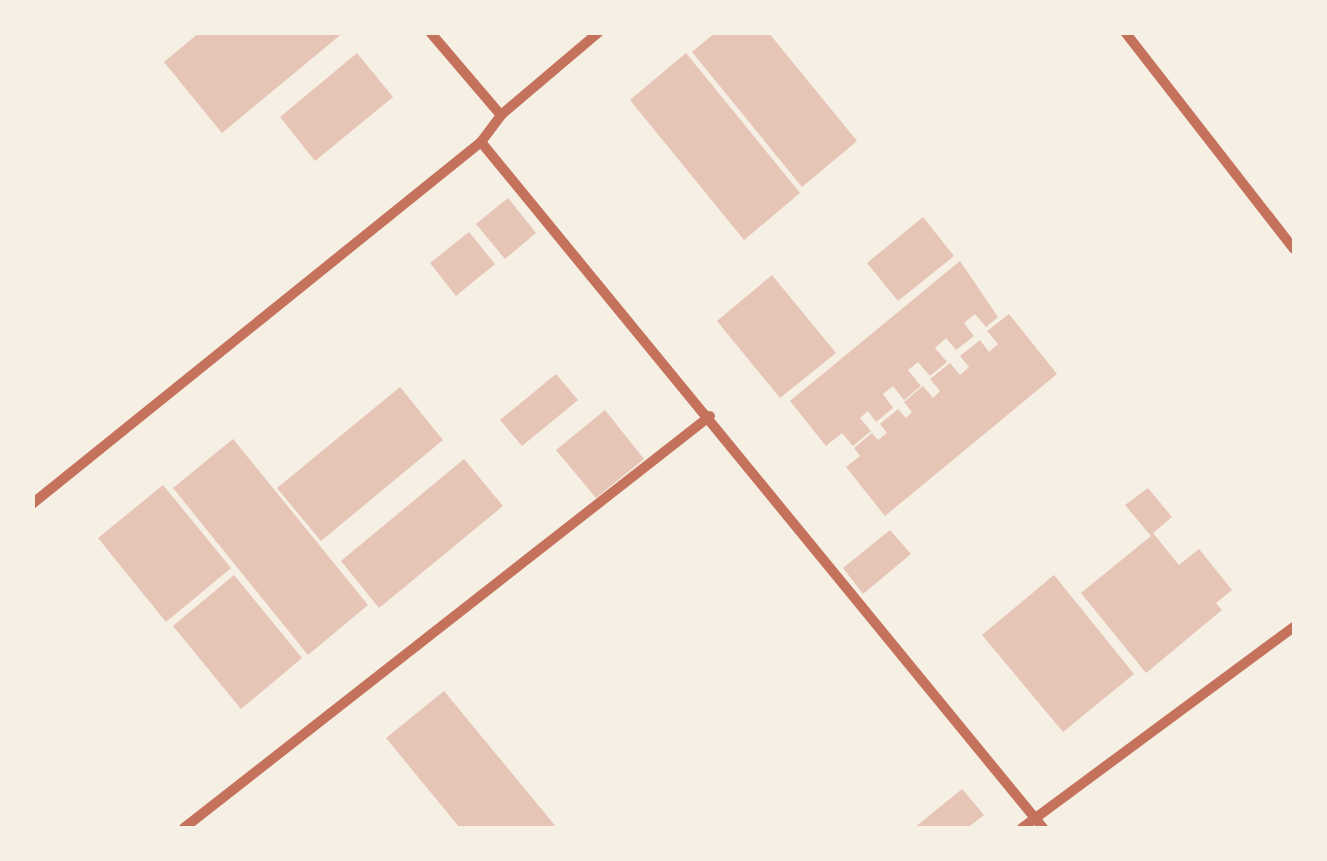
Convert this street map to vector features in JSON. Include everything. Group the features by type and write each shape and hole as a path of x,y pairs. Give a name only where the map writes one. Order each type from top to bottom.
{"street":[{"path":"430,32 501,115"},
{"path":"32,504 481,142 501,115 599,32"},
{"path":"1124,32 1294,249"},
{"path":"481,142 710,416 1044,828"},
{"path":"184,828 710,416"},
{"path":"1022,828 1294,626"}],"building":[{"path":"200,32 344,32 222,133 164,62"},
{"path":"716,32 768,32 857,141 802,187 692,52"},
{"path":"357,53 393,97 315,161 280,117"},
{"path":"686,53 800,193 744,240 630,100"},
{"path":"508,198 536,233 505,259 476,224"},
{"path":"923,217 954,256 898,301 867,263"},
{"path":"469,232 495,264 456,296 430,263"},
{"path":"960,261 998,317 986,327 975,314 964,323 974,336 956,350 946,338 935,348 947,362 930,376 918,362 908,370 921,386 904,400 893,386 883,394 893,408 876,422 868,411 860,418 871,431 853,446 842,433 826,446 790,401"},
{"path":"772,275 836,353 780,398 717,321"},
{"path":"1009,314 1057,374 885,516 846,467 860,456 854,448 872,433 878,440 887,433 880,424 898,409 906,418 912,412 904,402 923,386 933,398 940,391 930,379 950,363 960,375 969,367 960,356 980,340 989,352 998,344 987,331"},
{"path":"556,374 578,400 522,446 500,420"},
{"path":"400,387 443,440 321,541 277,488"},
{"path":"605,410 644,459 596,498 556,450"},
{"path":"233,439 368,605 308,655 173,488"},
{"path":"464,459 503,506 379,608 341,561"},
{"path":"163,485 231,568 166,622 98,538"},
{"path":"1148,488 1172,517 1153,533 1179,565 1199,549 1232,590 1216,603 1222,610 1146,673 1081,593 1151,536 1125,505"},
{"path":"890,530 911,554 863,594 843,568"},
{"path":"234,575 302,658 241,709 173,626"},
{"path":"1054,575 1134,674 1063,732 982,635"},
{"path":"444,691 557,828 460,828 386,738"},
{"path":"962,789 984,815 967,828 914,828"}]}
